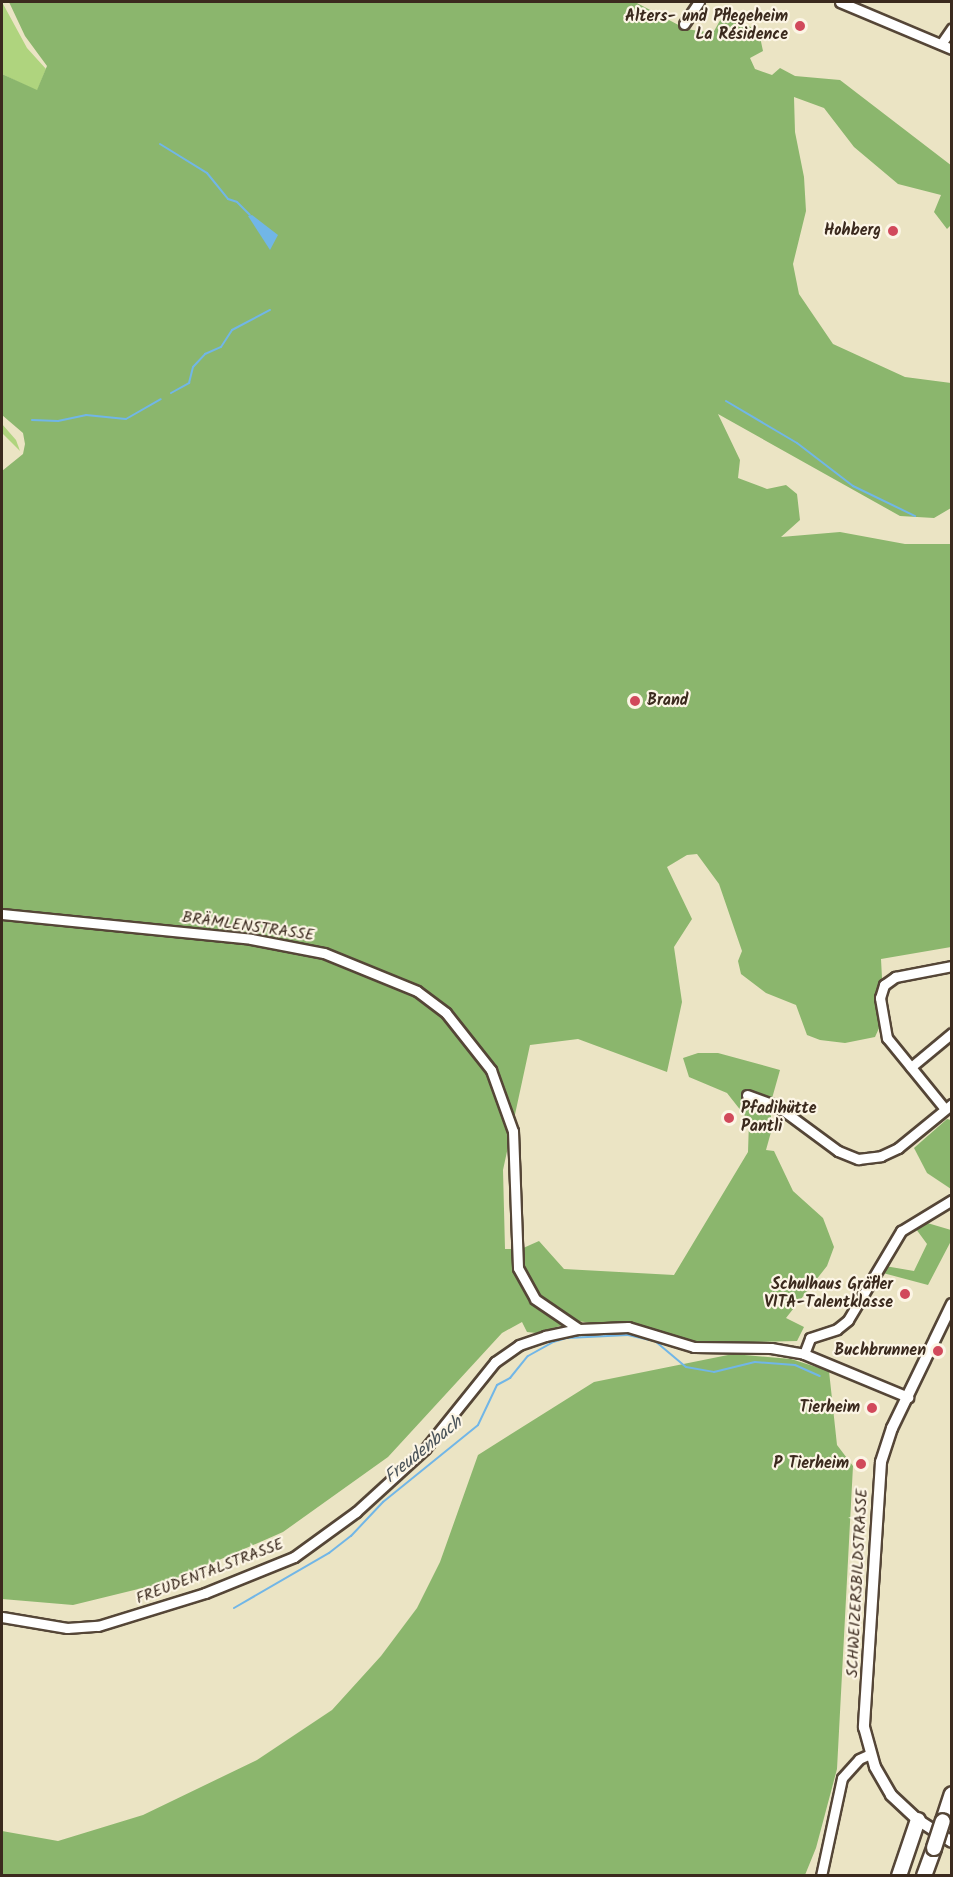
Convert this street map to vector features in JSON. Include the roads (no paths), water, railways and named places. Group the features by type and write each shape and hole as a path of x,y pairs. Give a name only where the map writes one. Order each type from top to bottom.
{"highway":[{"path":"924,1875 951,1794"},
{"path":"899,1875 918,1820"}],"main road":[{"name":"SCHWEIZERSBILDSTRASSE","path":"951,1305 908,1397 881,1462 877,1490 865,1711 870,1754 891,1795 918,1820 951,1842"}],"street":[{"path":"684,24 699,2"},
{"path":"840,2 951,49"},
{"path":"940,44 951,28"},
{"name":"BRÄMLENSTRASSE","path":"2,914 251,939 324,954 399,981 446,1013 490,1070 513,1131 517,1167 514,1233 518,1268 535,1299 579,1329"},
{"path":"747,1095 777,1106 838,1151 858,1159 881,1156 898,1148 948,1106 887,1038 880,998 884,985 895,977 951,966"},
{"path":"911,1067 951,1033"},
{"path":"804,1354 810,1338 837,1329 848,1320 902,1231 951,1200"},
{"name":"FREUDENTALSTRASSE","path":"2,1617 67,1628 98,1626 205,1593 294,1557 356,1512 425,1449 495,1362 519,1345 579,1329 628,1327 694,1347 771,1348 804,1354 908,1397"},
{"path":"821,1875 842,1778 860,1758 870,1754"}],"water":[{"path":"252,215 278,235 270,250 248,216"}],"waterway":[{"path":"160,144 207,173 228,199 237,202 250,215"},
{"path":"171,393 189,383 193,367 205,354 221,347 232,330 270,310"},
{"path":"32,420 58,421 86,415 126,419 161,399"},
{"path":"726,401 797,443 853,486 915,516"},
{"name":"Freudenbach","path":"234,1608 329,1553 351,1536 383,1502 478,1425 497,1385 510,1378 528,1356 553,1342 567,1338 628,1335 655,1341 686,1367 714,1372 755,1362 795,1365 820,1376"}],"place":[{"name":"Alters- und Pflegeheim La Résidence","path":"800,26"},
{"name":"Hohberg","path":"893,231"},
{"name":"Brand","path":"635,701"},
{"name":"Pfadihütte Pantli","path":"729,1118"},
{"name":"Schulhaus Gräfler VITA-Talentklasse","path":"905,1294"},
{"name":"Buchbrunnen","path":"938,1351"},
{"name":"Tierheim","path":"872,1408"},
{"name":"P Tierheim","path":"861,1464"}]}
